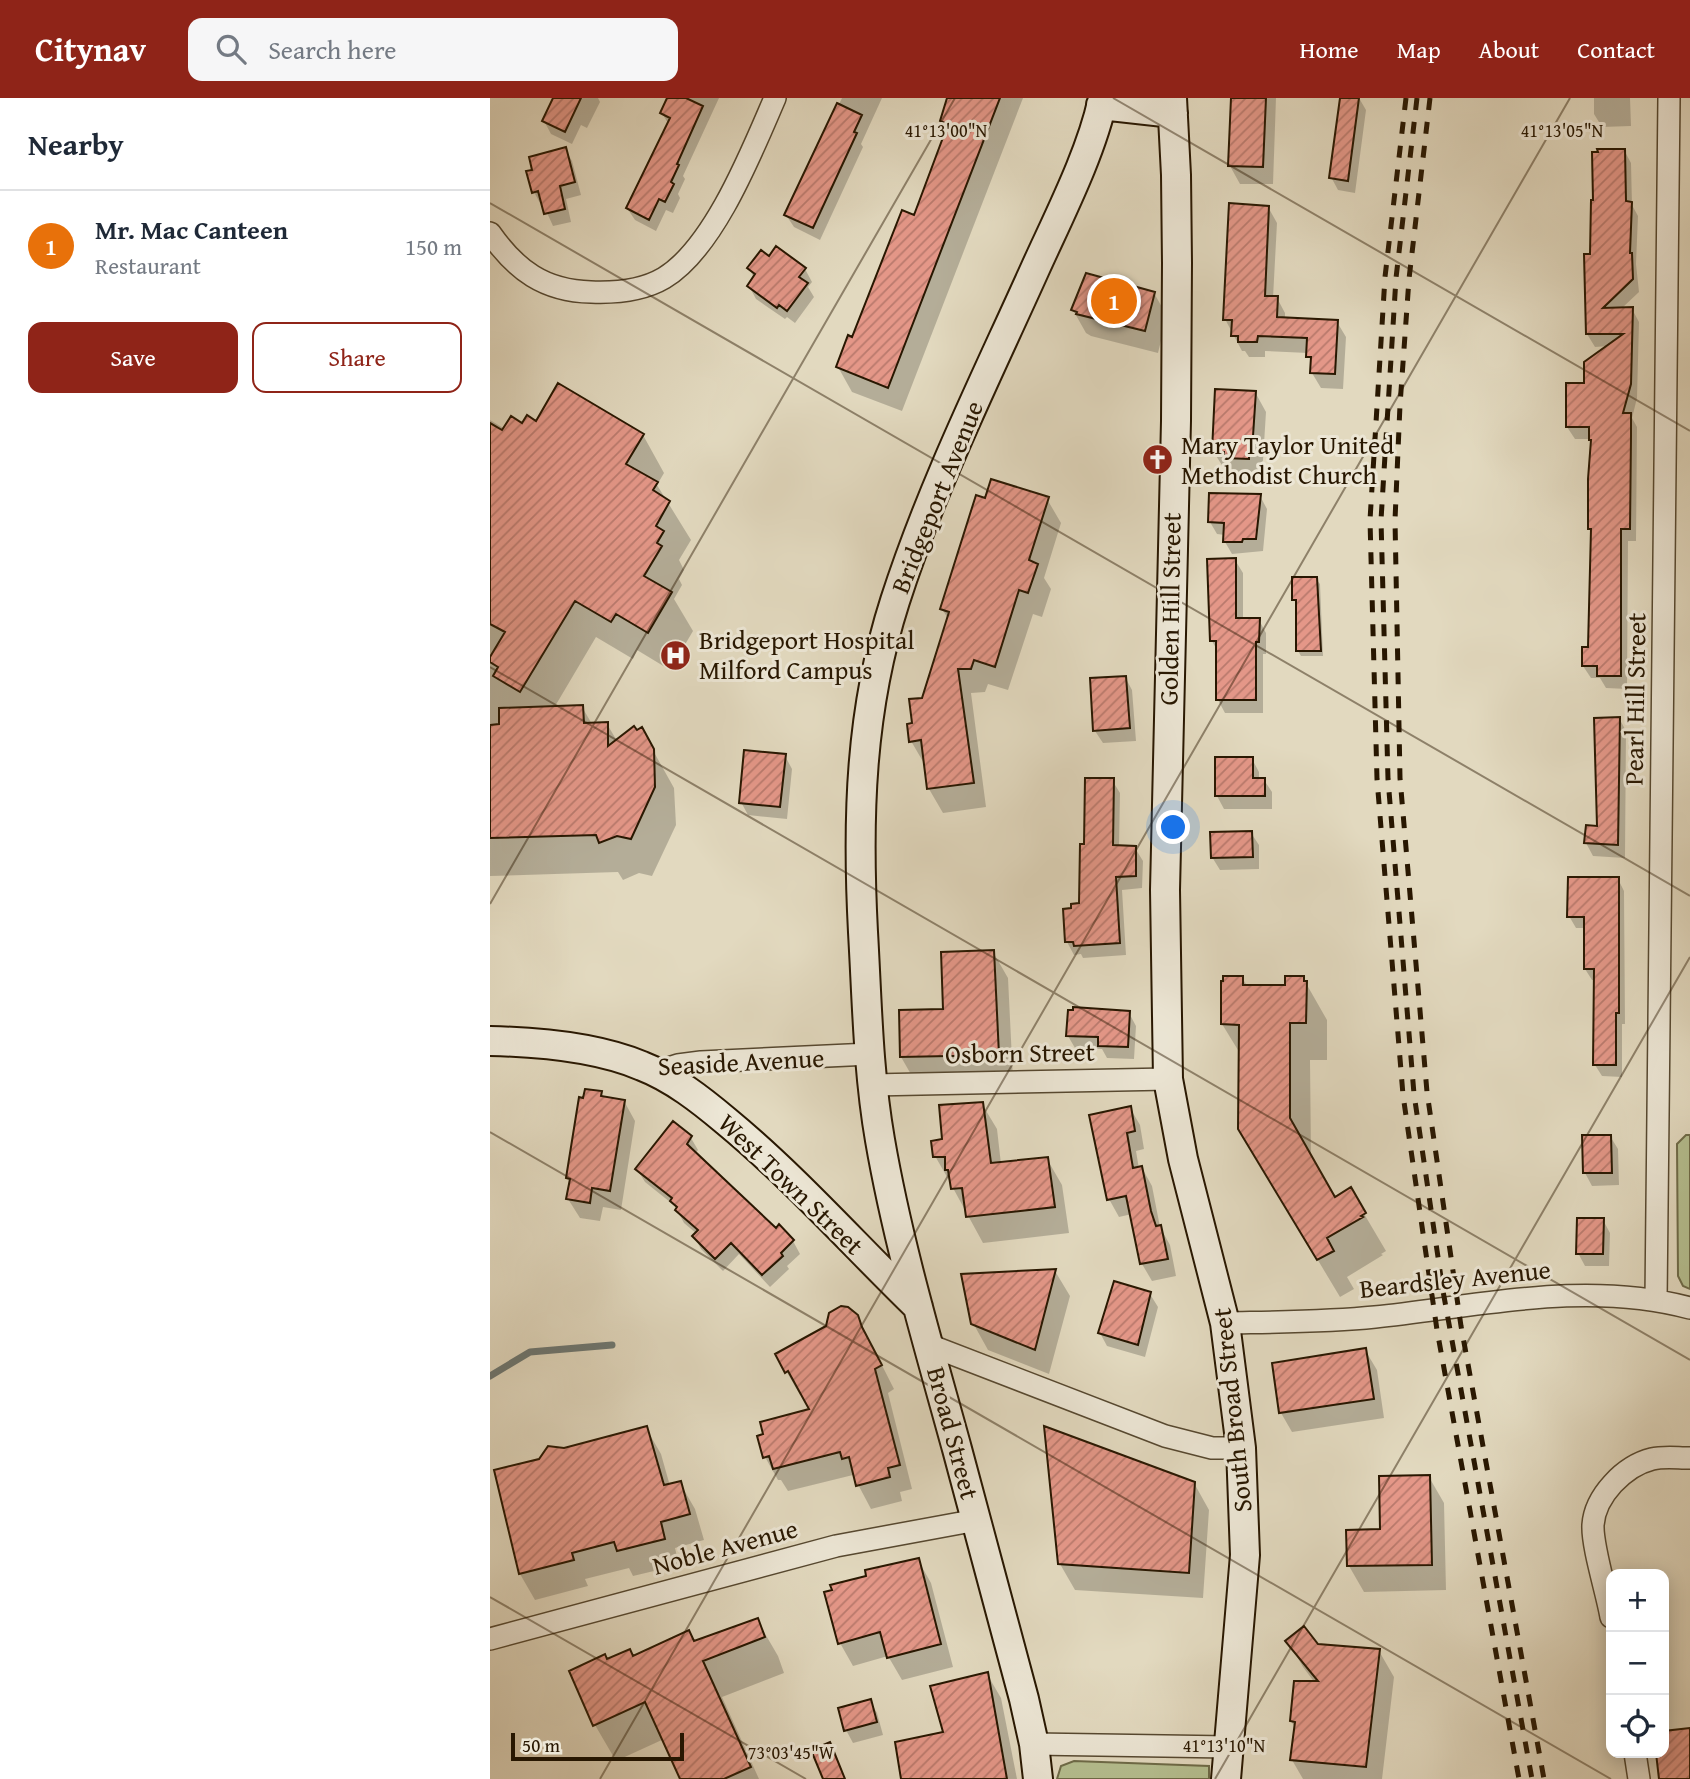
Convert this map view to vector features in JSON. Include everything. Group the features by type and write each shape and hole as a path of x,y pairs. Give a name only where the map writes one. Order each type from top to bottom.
{"main road":[{"path":"1102,102 1172,106"},
{"name":"Bridgeport Avenue","path":"872,1085 860,836 864,743 881,652 894,603 923,520 1068,194 1102,102"},
{"name":"Golden Hill Street","path":"1168,1079 1165,890 1177,263 1172,106"},
{"name":"Seaside Avenue","path":"490,1041 525,1042 591,1051 639,1064 656,1072"},
{"name":"West Town Street","path":"656,1072 706,1105 779,1167 918,1307"},
{"name":"South Broad Street","path":"1168,1079 1182,1159 1225,1323 1241,1448 1245,1555 1229,1748"},
{"name":"Broad Street","path":"872,1085 885,1166 918,1307 977,1520 1034,1744 1038,1779"},
{"path":"1226,1779 1229,1748"}],"street":[{"path":"490,233 512,262 540,281 557,288 574,292 629,290 664,278 692,253 727,199 775,98"},
{"name":"Pearl Hill Street","path":"1656,1300 1669,98"},
{"name":"Seaside Avenue","path":"656,1072 701,1062 870,1054"},
{"name":"Osborn Street","path":"872,1085 1168,1079"},
{"name":"Beardsley Avenue","path":"1225,1323 1373,1317 1522,1297 1581,1296 1656,1300 1690,1308"},
{"path":"929,1346 1165,1436 1212,1448 1241,1448"},
{"path":"1606,1593 1593,1534 1594,1518 1601,1501 1622,1474 1640,1463 1660,1458 1690,1458"},
{"name":"Noble Avenue","path":"490,1639 836,1546 977,1520"},
{"path":"1034,1744 1229,1748"},
{"path":"1636,1758 1639,1779"}],"green space":[{"path":"1686,1135 1690,1135 1690,1289 1683,1286 1678,1276 1677,1144"},
{"path":"1074,1761 1209,1766 1209,1779 1057,1779 1061,1766"}],"building":[{"path":"553,98 581,98 565,132 542,121"},
{"path":"667,98 686,98 703,106 677,164 679,165 671,182 674,184 665,202 659,199 649,220 626,208 670,118 660,113"},
{"path":"947,98 1000,98 888,388 836,367 848,335 852,337 902,210 914,215 948,124 940,121"},
{"path":"1231,98 1266,98 1263,167 1228,166"},
{"path":"1340,98 1359,98 1348,181 1329,178"},
{"path":"837,103 862,115 854,132 857,133 813,228 784,215"},
{"path":"566,147 575,182 560,186 565,209 544,214 538,191 532,193 526,171 532,170 529,157"},
{"path":"1597,149 1625,149 1626,201 1632,202 1630,253 1633,279 1603,308 1633,307 1631,384 1623,413 1631,413 1631,436 1630,529 1621,529 1621,676 1597,676 1597,666 1582,666 1582,647 1588,647 1591,529 1588,529 1588,479 1591,440 1589,427 1566,427 1566,383 1584,383 1584,362 1623,334 1586,334 1584,254 1590,254 1592,152 1598,152"},
{"path":"1229,203 1269,206 1265,296 1278,296 1277,317 1338,320 1335,374 1310,373 1311,357 1306,357 1307,338 1258,336 1257,342 1238,342 1238,336 1231,336 1232,320 1223,320"},
{"path":"776,246 806,268 799,277 808,283 787,311 779,305 777,308 747,286 755,274 747,268 761,250 769,256"},
{"path":"1086,273 1155,292 1145,331 1076,314 1077,312 1071,310"},
{"path":"558,383 644,434 626,464 658,482 653,490 670,501 656,526 664,531 657,543 662,546 644,576 672,592 648,633 616,614 611,622 575,601 520,692 493,676 498,667 490,662 490,657 505,632 490,624 490,423 502,430 511,416 522,423 527,415 536,421"},
{"path":"1215,389 1256,391 1252,451 1249,451 1249,459 1224,458 1224,452 1212,451"},
{"path":"991,479 1049,497 1029,560 1038,564 1028,593 1019,590 995,667 974,660 971,669 958,669 974,783 927,789 921,740 909,742 907,724 912,723 909,699 922,698 949,612 940,609 976,495 985,498"},
{"path":"1209,493 1261,494 1256,539 1223,542 1224,523 1208,522"},
{"path":"1236,558 1236,618 1260,618 1259,642 1256,642 1256,700 1216,700 1216,641 1210,641 1207,559"},
{"path":"1292,577 1317,577 1321,651 1296,651 1296,600 1292,600"},
{"path":"1126,676 1130,728 1093,731 1090,678"},
{"path":"583,705 584,723 608,722 608,746 634,726 637,730 642,727 654,749 655,787 631,839 617,836 599,843 596,835 490,838 490,725 499,724 499,708"},
{"path":"1620,717 1618,845 1584,843 1586,825 1597,826 1594,718"},
{"path":"744,750 786,754 780,807 739,803"},
{"path":"1215,757 1253,757 1253,778 1265,778 1265,796 1215,796"},
{"path":"1085,778 1114,778 1113,845 1136,846 1136,876 1116,877 1120,943 1074,946 1073,942 1065,942 1063,909 1079,903 1080,844 1084,844"},
{"path":"1252,831 1253,857 1211,858 1210,832"},
{"path":"1568,877 1619,877 1619,1013 1616,1013 1616,1065 1593,1065 1594,969 1584,969 1584,917 1567,917"},
{"path":"994,950 999,1055 900,1057 899,1010 943,1009 941,952"},
{"path":"1223,976 1243,976 1243,985 1285,985 1285,976 1304,976 1304,981 1307,981 1306,1023 1290,1023 1290,1118 1335,1197 1351,1187 1366,1213 1327,1238 1334,1251 1317,1260 1238,1129 1239,1025 1221,1024"},
{"path":"1073,1007 1130,1011 1128,1047 1098,1046 1098,1037 1066,1036 1068,1010 1073,1010"},
{"path":"585,1089 602,1091 601,1096 625,1100 610,1191 592,1188 590,1203 566,1199 570,1179 566,1178 579,1097 583,1098"},
{"path":"983,1102 991,1163 1048,1157 1055,1207 966,1217 962,1188 951,1189 948,1170 945,1170 945,1157 933,1157 931,1141 942,1139 939,1105"},
{"path":"1131,1106 1135,1131 1127,1133 1133,1168 1142,1166 1151,1211 1156,1226 1161,1225 1168,1259 1140,1264 1126,1196 1107,1200 1089,1115"},
{"path":"673,1121 692,1136 687,1144 776,1228 779,1224 794,1240 781,1253 783,1256 762,1275 731,1243 715,1259 692,1236 698,1230 675,1210 677,1207 670,1201 672,1198 635,1169"},
{"path":"1582,1135 1611,1135 1612,1173 1583,1173"},
{"path":"1577,1218 1604,1218 1603,1254 1576,1254"},
{"path":"1056,1269 1035,1350 971,1324 961,1274"},
{"path":"1114,1281 1151,1292 1138,1345 1098,1333"},
{"path":"841,1306 848,1307 858,1315 882,1365 875,1369 900,1465 888,1468 890,1477 856,1486 849,1457 842,1459 840,1452 773,1469 769,1456 763,1458 757,1436 763,1434 760,1422 809,1409 788,1371 785,1373 775,1354 826,1326 829,1313"},
{"path":"1366,1348 1374,1399 1279,1413 1272,1363"},
{"path":"647,1426 664,1485 681,1481 690,1514 661,1522 665,1539 617,1551 614,1542 572,1553 574,1560 519,1574 494,1470 539,1459 548,1446 564,1448"},
{"path":"1044,1426 1195,1482 1189,1573 1058,1564"},
{"path":"1430,1475 1432,1565 1347,1566 1346,1530 1380,1529 1379,1476"},
{"path":"919,1558 941,1644 887,1658 880,1632 838,1644 824,1592 832,1590 830,1585 866,1576 865,1570"},
{"path":"758,1618 765,1637 703,1661 751,1767 724,1779 680,1779 645,1702 593,1726 569,1671 605,1654 607,1659 630,1649 633,1656 689,1630 694,1641"},
{"path":"1304,1626 1318,1644 1380,1649 1366,1767 1290,1760 1295,1722 1290,1721 1294,1681 1318,1681 1285,1641"},
{"path":"988,1672 1007,1779 901,1779 895,1742 943,1732 930,1686"},
{"path":"871,1699 877,1722 844,1731 838,1708"},
{"path":"1690,1728 1690,1779 1659,1779 1657,1758 1669,1758 1669,1730"},
{"path":"830,1742 845,1779 823,1779 811,1750"}],"waterway":[{"path":"490,1376 530,1352 612,1345"}],"railway":[{"path":"1406,98 1385,277 1370,520 1377,779 1403,1095 1437,1330 1519,1779"},
{"path":"1417,98 1396,278 1381,520 1388,779 1414,1094 1443,1291 1532,1779"},
{"path":"1430,98 1409,279 1400,405 1395,520 1400,778 1427,1092 1461,1326 1544,1779"}],"place":[{"name":"Mr. Mac Canteen","path":"1114,301"},
{"name":"Mary Taylor United Methodist Church","path":"1158,460"},
{"name":"Bridgeport Hospital Milford Campus","path":"676,655"}]}
